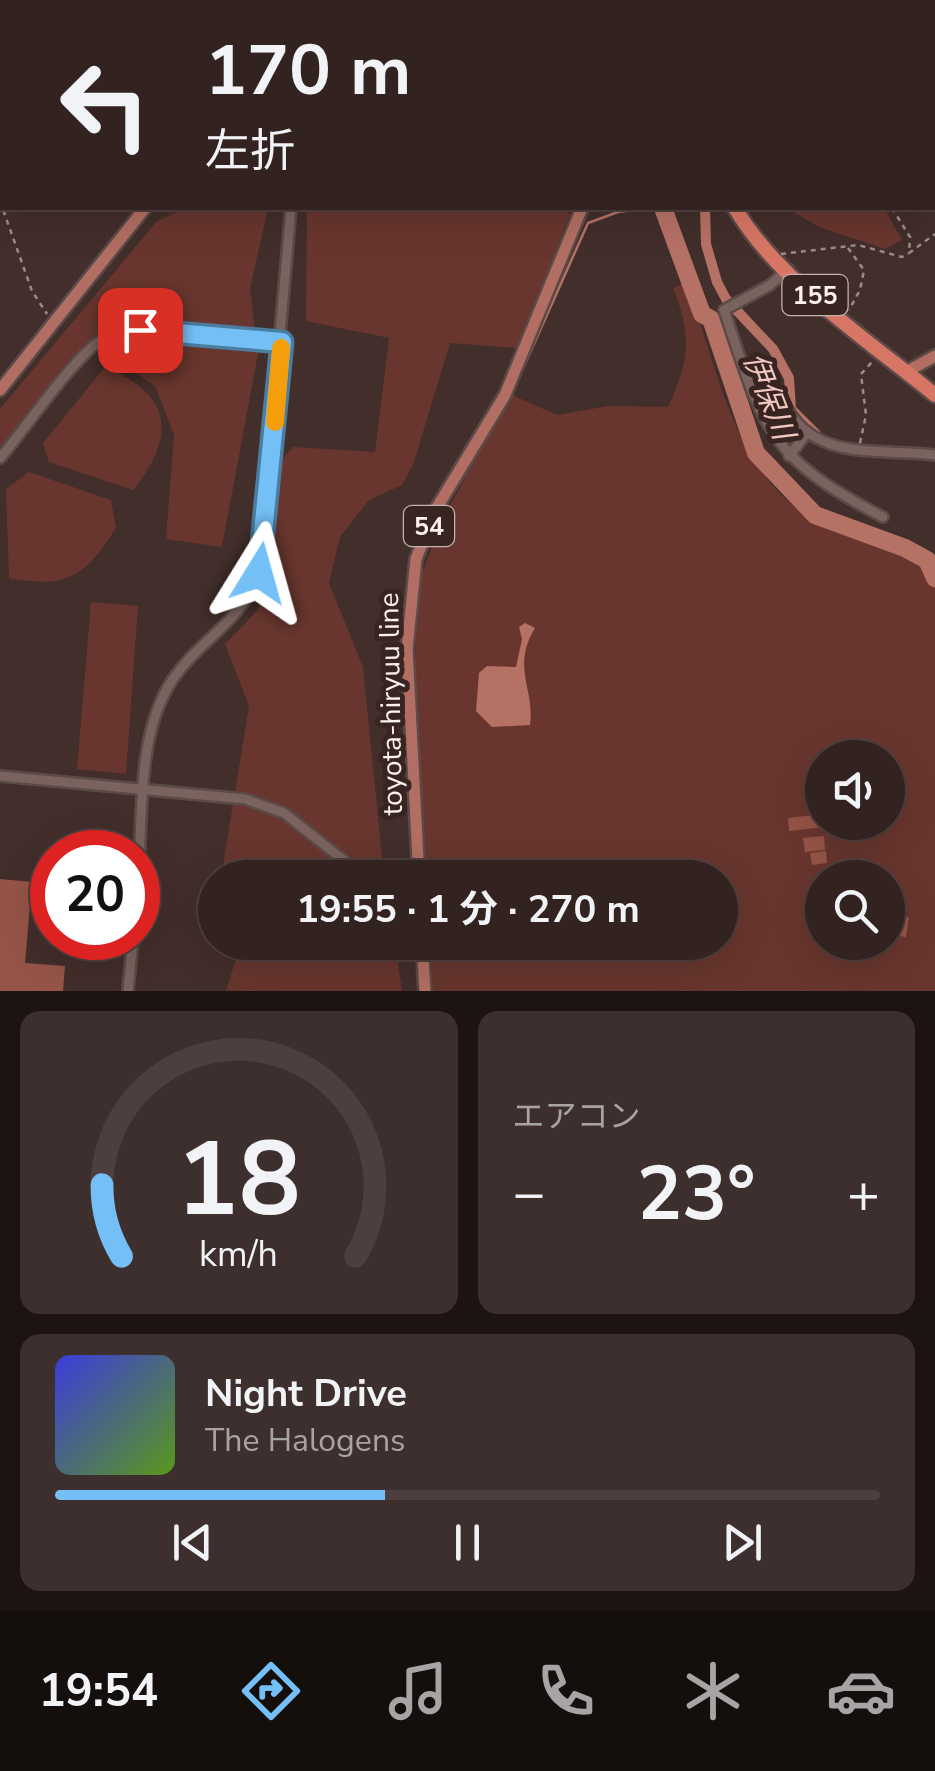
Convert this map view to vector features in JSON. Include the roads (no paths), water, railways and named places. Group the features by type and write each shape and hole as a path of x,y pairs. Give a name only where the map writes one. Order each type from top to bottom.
{"highway":[{"name":"155","path":"735,210 748,230 776,258 880,352 935,395"}],"main road":[{"path":"0,390 143,210"},
{"name":"toyota-hiryuu line","path":"418,860 408,649 416,559 436,509 505,394 581,210"},
{"path":"906,372 935,356"},
{"path":"423,960 425,991"}],"street":[{"path":"143,830 154,721 166,689 184,664 235,617 259,573 292,210"},
{"path":"788,269 770,286 724,310 760,410 789,456 822,485 883,517"},
{"path":"0,458 87,352 113,334 163,330 282,342"},
{"path":"760,410 784,402 808,432 840,450 935,456"},
{"path":"789,456 808,432"},
{"path":"0,776 265,805 301,826 344,860"},
{"path":"128,991 131,960"}],"waterway":[{"path":"459,484 508,402 588,223 634,210"},
{"path":"660,210 664,211"},
{"name":"伊保川","path":"664,210 702,314 711,319 756,453 815,515 905,548 927,560 935,578"},
{"path":"705,210 706,244 717,282 726,299 773,349 789,378 791,409 816,434"}]}
